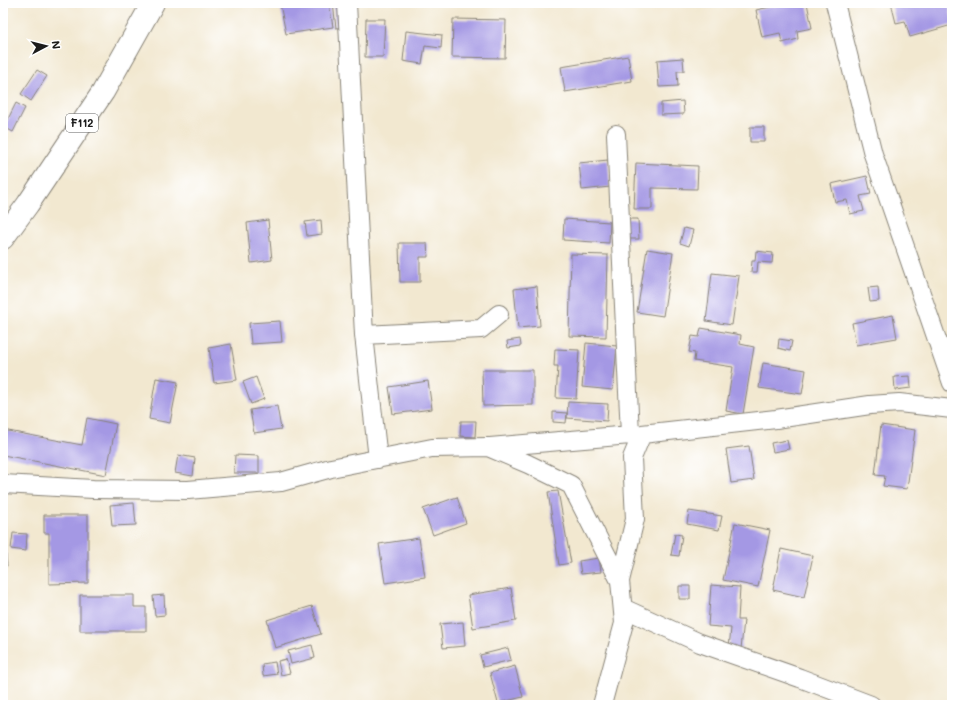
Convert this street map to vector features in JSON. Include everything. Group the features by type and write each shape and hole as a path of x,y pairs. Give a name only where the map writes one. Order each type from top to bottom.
{"main road":[{"name":"F112","path":"3,238 28,204 103,92 153,3"}],"street":[{"path":"347,3 364,335 378,459"},
{"path":"835,3 873,154 952,383"},
{"path":"602,705 624,623 620,581 635,519 632,458 636,435 616,134"},
{"path":"364,335 481,329 499,314"},
{"path":"3,484 93,489 188,490 281,482 331,468 432,448 488,447 636,435 776,419 870,405 899,403 952,409"},
{"path":"488,447 571,485 620,581"},
{"path":"623,608 700,643 871,705"}],"building":[{"path":"308,3 309,6 329,3 333,27 286,34 280,4"},
{"path":"333,3 343,3 345,27 336,28"},
{"path":"789,3 807,3 812,28 797,31 798,39 782,43 780,33 762,37 756,10"},
{"path":"891,3 948,3 952,25 910,37 905,21 896,23"},
{"path":"366,19 385,19 383,57 365,57"},
{"path":"453,19 506,20 505,58 452,57"},
{"path":"406,31 442,35 441,48 425,46 422,64 403,61"},
{"path":"628,56 632,81 565,92 561,67"},
{"path":"683,58 684,71 677,71 678,86 659,87 657,60"},
{"path":"37,70 47,76 31,101 21,94"},
{"path":"683,101 684,114 661,115 661,103"},
{"path":"16,103 25,108 13,132 4,127"},
{"path":"750,127 764,127 764,142 750,142"},
{"path":"608,160 610,187 582,190 579,163"},
{"path":"636,163 698,166 697,189 652,188 652,209 634,209"},
{"path":"867,176 871,194 860,196 864,211 850,214 847,200 835,202 831,184"},
{"path":"564,219 610,222 609,243 563,240"},
{"path":"625,219 638,219 639,239 625,239"},
{"path":"268,220 272,260 251,263 247,223"},
{"path":"321,220 322,234 307,236 305,222"},
{"path":"684,228 693,230 689,246 680,243"},
{"path":"399,243 427,243 428,257 420,257 420,282 400,282"},
{"path":"647,249 673,253 663,316 637,312"},
{"path":"756,251 773,253 772,263 758,262 757,272 751,272 752,261 755,261"},
{"path":"571,254 608,255 606,337 569,336"},
{"path":"712,273 739,276 732,325 706,321"},
{"path":"537,286 540,326 518,328 514,289"},
{"path":"878,287 879,301 870,302 868,288"},
{"path":"893,315 897,338 856,345 852,323"},
{"path":"280,321 282,342 251,344 249,323"},
{"path":"701,328 741,335 740,344 754,347 743,414 726,411 733,367 694,361 695,353 689,352 692,336 699,337"},
{"path":"520,339 521,346 508,348 507,341"},
{"path":"779,339 792,341 790,351 778,348"},
{"path":"586,343 617,346 613,390 582,387"},
{"path":"231,344 237,380 214,383 209,348"},
{"path":"555,349 579,350 576,399 556,398 558,366 554,366"},
{"path":"763,363 806,370 802,394 759,388"},
{"path":"482,370 533,370 533,405 483,406"},
{"path":"910,376 911,388 895,390 894,377"},
{"path":"256,377 264,399 251,404 243,382"},
{"path":"156,378 178,382 170,423 149,419"},
{"path":"428,381 432,409 393,414 389,387"},
{"path":"568,402 608,404 607,421 567,418"},
{"path":"277,406 281,429 254,433 250,410"},
{"path":"553,412 567,413 566,423 553,422"},
{"path":"87,418 116,424 106,475 3,455 3,430 82,445"},
{"path":"461,421 476,421 475,437 460,436"},
{"path":"881,425 915,430 907,489 883,486 885,476 875,475"},
{"path":"787,440 789,449 773,452 771,443"},
{"path":"749,446 754,480 731,483 726,449"},
{"path":"178,455 195,458 193,476 175,473"},
{"path":"235,455 259,456 259,473 234,473"},
{"path":"558,491 571,563 559,565 548,492"},
{"path":"457,497 466,523 433,535 423,509"},
{"path":"134,503 136,525 112,526 110,505"},
{"path":"689,511 722,516 719,530 687,524"},
{"path":"44,515 88,515 88,583 49,584 49,533 44,533"},
{"path":"735,523 770,530 758,587 723,580"},
{"path":"13,533 27,534 26,551 11,549"},
{"path":"675,534 682,535 679,556 671,555"},
{"path":"4,535 7,566 3,566"},
{"path":"419,538 425,577 385,583 379,544"},
{"path":"781,549 813,556 804,597 773,590"},
{"path":"599,558 601,572 581,574 579,561"},
{"path":"711,585 740,587 738,620 744,620 741,649 729,648 731,628 708,626"},
{"path":"679,586 690,586 690,599 679,599"},
{"path":"511,588 516,621 473,628 468,595"},
{"path":"80,595 134,595 134,607 146,607 146,631 80,631"},
{"path":"164,595 165,615 155,616 153,596"},
{"path":"312,606 321,634 275,648 267,620"},
{"path":"463,622 465,646 443,648 440,624"},
{"path":"312,645 315,658 291,664 288,651"},
{"path":"508,648 511,660 483,667 480,655"},
{"path":"286,659 290,673 281,675 278,661"},
{"path":"275,662 277,674 263,676 262,664"},
{"path":"515,666 523,697 498,703 490,673"}]}
